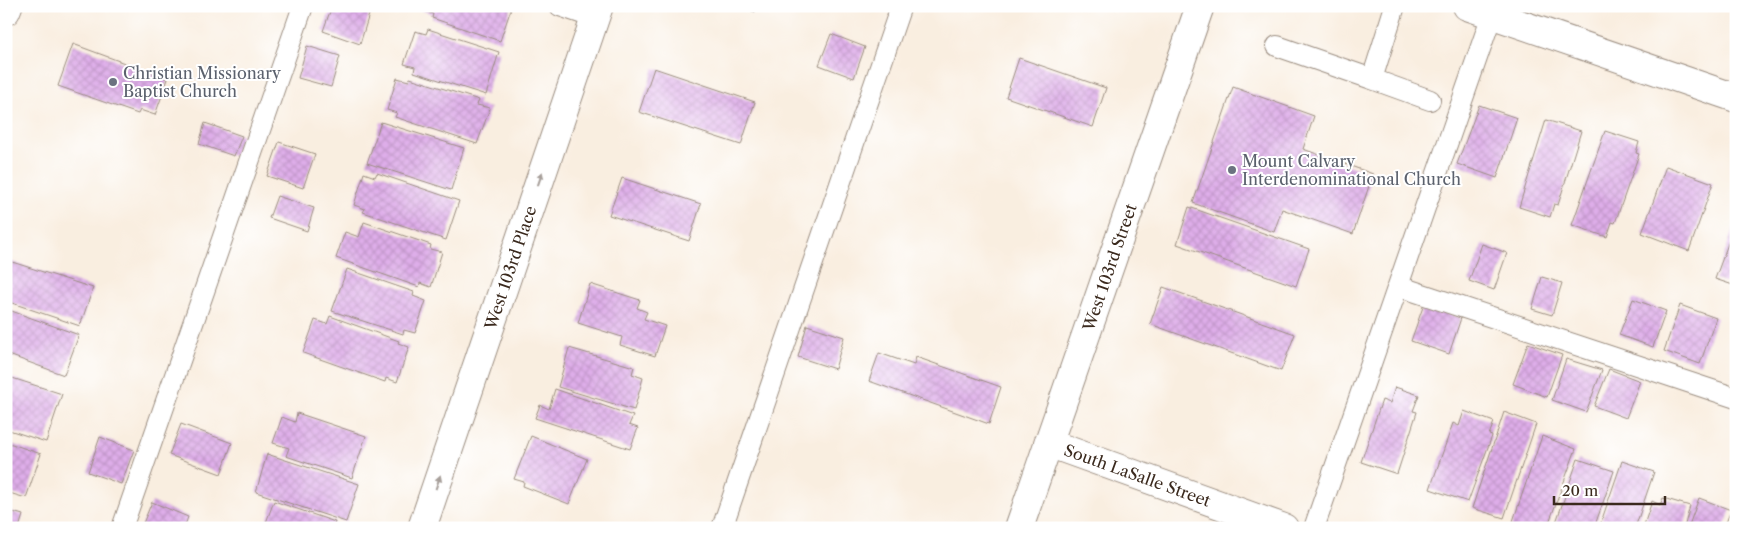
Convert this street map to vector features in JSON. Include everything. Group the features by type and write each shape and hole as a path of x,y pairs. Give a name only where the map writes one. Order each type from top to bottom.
{"street":[{"path":"6,12 8,6"},
{"name":"West 103rd Street","path":"1019,528 1200,6"},
{"path":"1467,6 1494,11 1736,98"},
{"name":"West 103rd Place","path":"422,528 597,12"},
{"name":"South LaSalle Street","path":"1048,443 1284,528"}],"lane":[{"path":"122,528 303,6"},
{"path":"560,6 597,12"},
{"path":"722,528 901,6"},
{"path":"1372,79 1395,6"},
{"path":"1314,528 1494,11"},
{"path":"1277,46 1430,100"},
{"path":"1398,286 1736,398"}],"building":[{"path":"332,6 365,6 371,8 360,44 323,31"},
{"path":"422,6 512,6 500,41 432,18 433,14 421,10"},
{"path":"737,6 757,6 755,12"},
{"path":"428,29 499,52 486,95 414,72 415,67 404,64 415,31 426,34"},
{"path":"831,34 865,47 854,78 819,65"},
{"name":"Christian Missionary Baptist Church","path":"73,44 168,79 155,115 140,110 138,114 58,86"},
{"path":"307,46 340,56 331,87 298,78"},
{"path":"1019,58 1106,88 1093,127 1006,97"},
{"path":"654,68 755,102 741,145 639,112"},
{"path":"397,78 409,81 410,78 479,100 477,105 490,108 477,144 395,117 397,113 387,110"},
{"path":"1233,87 1314,116 1303,149 1373,174 1353,234 1282,209 1274,232 1193,203"},
{"path":"1479,105 1517,118 1497,178 1457,164"},
{"path":"1546,120 1581,131 1558,205 1554,204 1550,217 1519,207"},
{"path":"381,122 464,148 451,190 367,163"},
{"path":"205,123 242,136 234,156 199,144"},
{"path":"1605,131 1639,142 1636,153 1639,154 1615,223 1612,222 1607,237 1572,225"},
{"path":"279,142 315,154 303,188 267,176"},
{"path":"1666,166 1713,183 1689,251 1642,233"},
{"path":"364,173 375,177 377,173 459,201 446,240 363,212 365,209 354,205"},
{"path":"622,178 701,204 689,241 609,215"},
{"path":"277,196 314,208 307,231 269,218"},
{"path":"1189,207 1309,249 1296,286 1177,244"},
{"path":"364,222 431,245 430,249 442,252 431,287 420,283 419,287 336,258 345,232 359,237"},
{"path":"1736,222 1736,286 1715,279"},
{"path":"1482,244 1507,253 1494,290 1469,281"},
{"path":"6,260 93,288 80,326 6,301 6,290 9,280 6,279"},
{"path":"347,269 414,292 413,296 426,301 415,333 404,330 403,334 332,311"},
{"path":"1542,277 1562,283 1552,315 1532,309"},
{"path":"590,284 640,300 637,308 647,312 644,319 665,326 655,356 620,345 622,337 578,323"},
{"path":"1163,287 1295,334 1281,371 1150,324"},
{"path":"1633,299 1666,311 1653,347 1619,335"},
{"path":"1424,304 1461,318 1449,354 1411,341"},
{"path":"1680,305 1716,318 1700,364 1664,351"},
{"path":"6,309 79,335 64,375 6,354"},
{"path":"330,316 399,341 398,343 409,347 397,382 386,378 385,382 303,353 315,320 327,324"},
{"path":"807,325 844,337 835,369 798,357"},
{"path":"1528,343 1562,355 1547,397 1513,384"},
{"path":"569,348 634,367 632,374 643,378 634,410 558,387"},
{"path":"879,353 914,365 916,357 1001,387 989,424 869,381"},
{"path":"1566,359 1602,370 1586,412 1552,400"},
{"path":"1609,369 1640,381 1626,418 1594,406"},
{"path":"6,376 62,394 46,442 6,429"},
{"path":"1395,387 1419,395 1413,411 1417,412 1397,474 1361,462 1382,400 1390,403"},
{"path":"555,389 633,416 629,425 638,428 630,449 535,418 540,405 549,409"},
{"path":"1464,411 1494,422 1489,435 1492,436 1468,502 1430,489 1453,423 1459,426"},
{"path":"1504,412 1536,424 1504,518 1472,508"},
{"path":"297,413 366,436 352,478 286,456 289,448 273,443 282,417 295,422"},
{"path":"181,424 232,443 221,474 169,455"},
{"path":"531,436 587,459 569,504 523,486 524,482 514,479"},
{"path":"1542,436 1576,449 1547,528 1513,528 1511,527"},
{"path":"100,437 134,450 121,484 88,472"},
{"path":"6,442 41,454 26,498 6,492"},
{"path":"267,454 359,484 346,522 256,492"},
{"path":"1578,459 1614,471 1594,528 1554,528"},
{"path":"1622,461 1654,472 1635,528 1599,528"},
{"path":"1663,498 1690,506 1684,528 1643,528 1652,501 1660,505"},
{"path":"1699,498 1731,510 1724,528 1688,528"},
{"path":"274,501 335,522 333,528 264,528"},
{"path":"152,502 188,517 184,528 141,528"},
{"path":"6,510 23,515 19,528 6,528"}],"place":[{"name":"Christian Missionary Baptist Church","path":"113,82"},
{"name":"Mount Calvary Interdenominational Church","path":"1232,170"}]}
